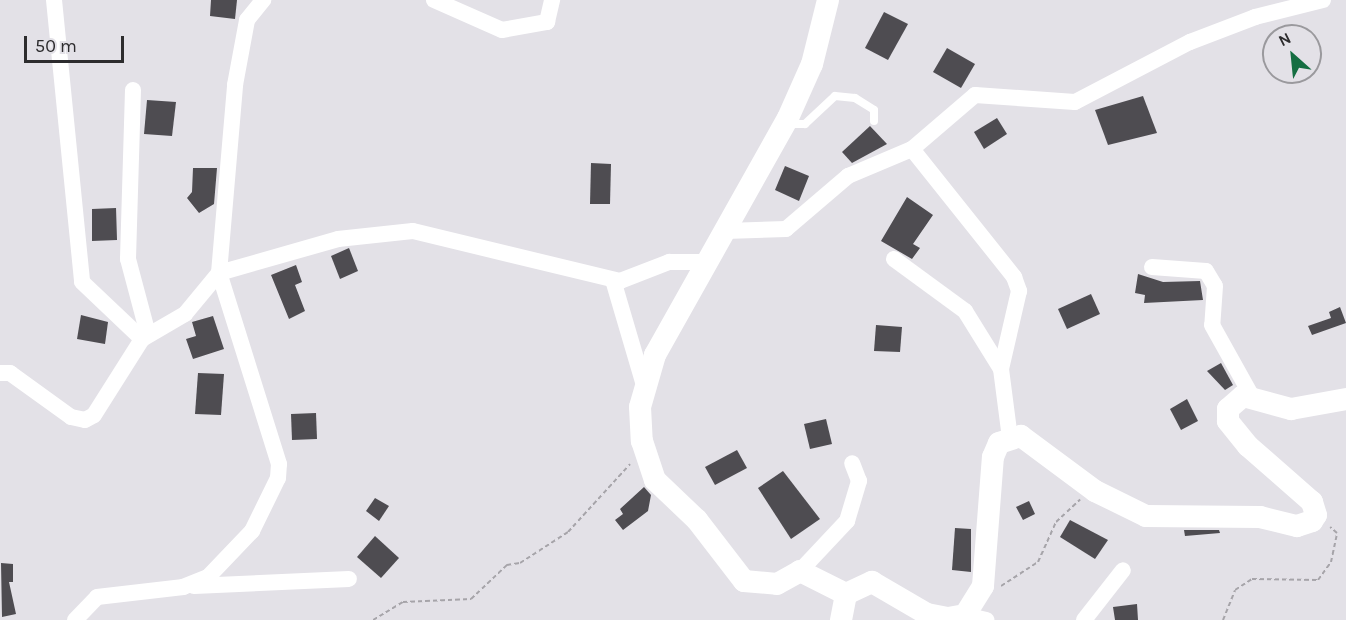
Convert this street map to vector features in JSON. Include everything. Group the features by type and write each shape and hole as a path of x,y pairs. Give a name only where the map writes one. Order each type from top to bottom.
{"street":[{"path":"54,0 82,282 145,337"},
{"path":"183,587 208,577 227,561 252,531 278,478 279,464 219,273 235,85 247,20 263,0"},
{"path":"434,0 502,30 547,22 552,0"},
{"path":"828,0 812,64 784,124 644,382 640,407 645,455 655,480 697,520 744,581 777,584 800,571 847,521 859,481 852,463"},
{"path":"725,231 786,229 848,176 912,149 975,95 1075,102 1190,42 1286,5 1323,0"},
{"path":"133,90 128,259 145,337"},
{"path":"912,149 1014,277 1019,291 1001,369 1010,438"},
{"path":"0,373 10,373 71,417 85,420 94,415 145,337 185,314 219,273 338,239 413,231 613,280 669,262 708,262"},
{"path":"894,259 965,311 1001,369"},
{"path":"1152,267 1206,271 1215,286 1212,325 1254,400"},
{"path":"613,280 644,382"},
{"path":"846,594 872,582 927,614 948,618 971,618 983,586 993,457 999,442 1021,436 1033,442 1095,491 1146,516 1260,517 1297,526 1316,515 1312,502 1228,421 1235,400 1243,396 1290,409 1346,399"},
{"path":"1084,620 1124,570"},
{"path":"800,571 846,594"},
{"path":"75,620 97,597 183,587 349,579"},
{"path":"841,620 846,594"}],"lane":[{"path":"784,124 805,124 835,96 855,98 874,110 874,121"}],"path":[{"path":"373,620 403,602 471,599 507,565 520,563 568,532 630,464 645,455"},
{"path":"983,586 1005,586 1038,562 1056,522 1095,491"},
{"path":"1223,620 1235,590 1252,579 1318,580 1331,562 1337,533 1316,515"}],"building":[{"path":"211,0 237,0 235,19 210,16"},
{"path":"884,12 908,24 888,60 865,48"},
{"path":"947,48 975,64 961,88 933,72"},
{"path":"1143,96 1157,133 1108,145 1095,110"},
{"path":"147,100 176,102 172,136 144,134"},
{"path":"997,118 1007,134 984,149 974,132"},
{"path":"870,126 887,144 852,163 842,152"},
{"path":"591,163 611,164 610,204 590,204"},
{"path":"785,166 809,176 799,201 775,190"},
{"path":"193,168 217,168 214,204 199,213 187,198 192,192"},
{"path":"907,197 933,215 913,244 920,248 912,259 881,241"},
{"path":"116,208 117,240 92,241 92,209"},
{"path":"349,248 358,271 340,279 331,256"},
{"path":"296,265 302,282 295,285 305,311 289,319 271,275"},
{"path":"1138,274 1163,282 1200,281 1203,300 1144,303 1145,295 1135,293"},
{"path":"1091,294 1100,314 1067,329 1058,309"},
{"path":"1340,307 1346,323 1312,335 1308,326 1331,318 1329,312"},
{"path":"81,315 108,322 105,344 77,339"},
{"path":"213,316 224,349 193,359 186,339 196,336 192,322"},
{"path":"876,325 902,327 900,352 874,351"},
{"path":"1221,363 1233,385 1225,390 1207,371"},
{"path":"198,373 224,374 221,415 195,414"},
{"path":"1187,399 1198,421 1181,430 1170,409"},
{"path":"316,413 317,439 292,440 291,414"},
{"path":"826,419 832,444 810,449 804,424"},
{"path":"737,450 747,468 715,485 705,467"},
{"path":"783,471 820,519 791,539 758,488"},
{"path":"644,487 651,495 648,511 623,530 615,520 623,514 620,509"},
{"path":"375,498 389,506 379,521 366,511"},
{"path":"1029,501 1035,514 1023,520 1016,507"},
{"path":"1070,520 1108,540 1095,559 1060,537"},
{"path":"955,528 971,529 971,572 952,570"},
{"path":"1184,530 1219,530 1220,533 1185,536"},
{"path":"375,536 399,558 381,578 357,557"},
{"path":"1,563 13,564 13,582 9,582 16,614 2,617"},
{"path":"1137,604 1138,620 1115,620 1113,607"}]}
